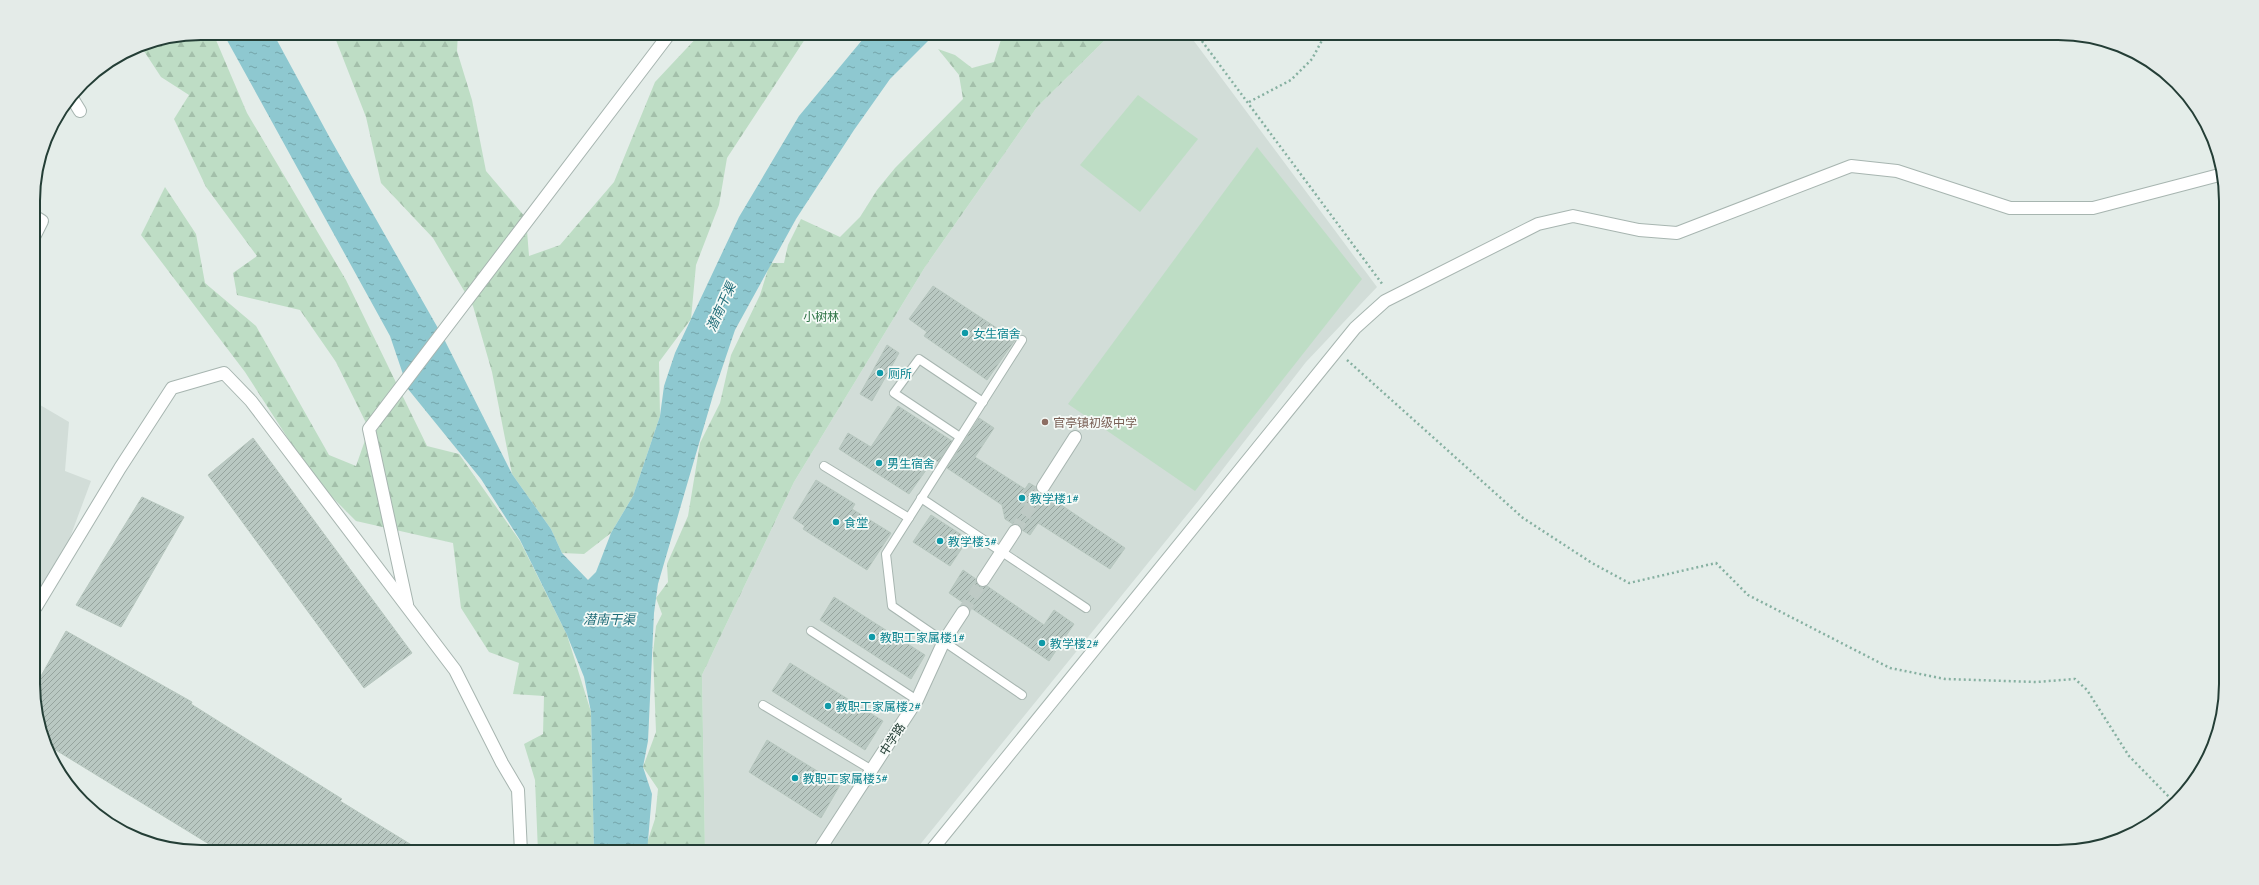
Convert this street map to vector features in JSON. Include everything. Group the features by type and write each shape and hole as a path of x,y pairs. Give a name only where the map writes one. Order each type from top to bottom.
{"street":[{"path":"408,608 369,429 665,40"},
{"path":"74,102 80,111"},
{"path":"936,845 1336,351 1355,328 1385,301 1538,224 1573,216 1639,230 1677,233 1851,166 1897,170 2010,208 2094,208 2217,176"},
{"path":"40,601 120,468 172,388 224,373 251,401 455,670 502,763 518,790 521,845"},
{"path":"1043,487 1075,437"},
{"path":"983,580 1015,531"},
{"name":"中学路","path":"823,845 918,700 944,641 963,612"}],"lane":[{"path":"1022,340 886,554 892,606 1022,695"},
{"path":"960,437 894,393 919,359 983,402"},
{"path":"824,466 909,518"},
{"path":"922,498 1086,608"},
{"path":"811,631 918,700"},
{"path":"762,705 872,770"}],"path":[{"path":"1201,40 1249,102 1383,285 1378,307"},
{"path":"1249,102 1291,80 1312,59 1322,40"},
{"path":"1336,351 1523,518 1598,566 1630,583 1716,563 1748,594 1890,668 1946,679 2036,682 2075,679 2086,690 2129,756 2171,799"}],"shaded area":[{"name":"官亭镇初级中学","path":"1105,40 1193,40 1377,287 1306,362 1199,500 920,845 705,845 702,675 794,482 925,267 1037,107"},
{"path":"40,405 69,422 65,471 91,481 65,551 40,591"}],"green space":[{"path":"216,40 247,113 346,280 427,446 459,454 520,541 567,635 591,712 594,845 538,845 535,780 524,744 543,734 544,696 513,694 519,663 489,652 461,608 453,543 356,521 315,480 245,372 141,235 165,187 196,234 205,283 256,326 329,455 356,466 369,429 336,362 300,310 237,295 233,273 257,256 206,187 174,119 189,95 161,77 144,51 159,45 180,41"},
{"path":"336,40 458,40 457,51 472,100 486,171 526,218 529,256 560,245 614,182 655,82 694,40 804,40 727,158 719,205 696,265 691,319 659,362 660,416 633,496 611,533 584,554 562,553 551,529 512,474 492,372 473,306 433,238 381,183 366,117"},
{"name":"小树林","path":"1001,40 1105,40 1037,107 925,267 794,482 702,675 705,845 646,845 655,819 658,789 643,767 656,732 653,653 656,626 662,614 656,598 668,582 667,564 688,516 700,443 720,403 731,355 760,295 770,263 784,263 788,245 801,219 840,237 860,217 877,190 895,168 963,99 959,75 938,49 955,55 972,68 994,62"},
{"path":"1138,95 1198,139 1140,212 1080,165"},
{"path":"1257,147 1362,279 1195,491 1068,404"}],"water":[{"name":"潜南干渠","path":"227,40 277,40 331,140 443,337 512,474 551,529 562,553 588,580 596,572 611,533 633,496 660,416 664,386 675,353 739,217 799,116 862,40 929,40 890,79 854,130 796,219 735,330 714,392 658,584 654,613 648,741 643,767 652,794 648,845 594,845 591,712 584,677 567,635 520,540 481,479 408,389 390,336"}],"building":[{"name":"女生宿舍","path":"933,286 1015,340 987,380 924,336 927,332 909,319"},
{"name":"厕所","path":"887,345 899,353 872,401 860,394"},
{"path":"898,406 952,441 938,462 934,459 909,494 839,449 848,433 871,447"},
{"name":"教学楼1#","path":"979,418 994,428 975,457 1025,489 1029,483 1036,487 1039,493 1045,494 1125,548 1110,569 1038,523 1030,535 1022,530 1019,525 1013,524 1005,519 1002,505 947,468"},
{"path":"253,438 412,653 364,688 208,475"},
{"name":"食堂","path":"816,480 855,504 852,509 891,533 867,570 803,529 805,526 793,518"},
{"path":"142,497 184,517 121,627 76,605"},
{"name":"教学楼3#","path":"931,515 968,539 950,566 913,542"},
{"name":"教学楼2#","path":"963,570 976,579 979,586 987,586 1044,625 1054,610 1074,624 1049,661 949,593"},
{"name":"教职工家属楼1#","path":"834,597 925,655 911,679 820,620"},
{"path":"66,631 192,702 191,704 342,799 340,801 412,845 211,845 53,749 45,726 41,705 40,678"},
{"name":"教职工家属楼2#","path":"790,663 883,721 865,750 772,691"},
{"name":"教职工家属楼3#","path":"767,740 840,785 821,818 749,772"}],"tunnel":[{"path":"1015,531 1043,487"},
{"path":"963,612 983,580"}],"place":[{"name":"女生宿舍","path":"965,333"},
{"name":"厕所","path":"880,373"},
{"name":"官亭镇初级中学","path":"1045,422"},
{"name":"男生宿舍","path":"879,463"},
{"name":"教学楼1#","path":"1022,498"},
{"name":"食堂","path":"836,522"},
{"name":"教学楼3#","path":"940,541"},
{"name":"教职工家属楼1#","path":"872,637"},
{"name":"教学楼2#","path":"1042,643"},
{"name":"教职工家属楼2#","path":"828,706"},
{"name":"教职工家属楼3#","path":"795,778"}]}
